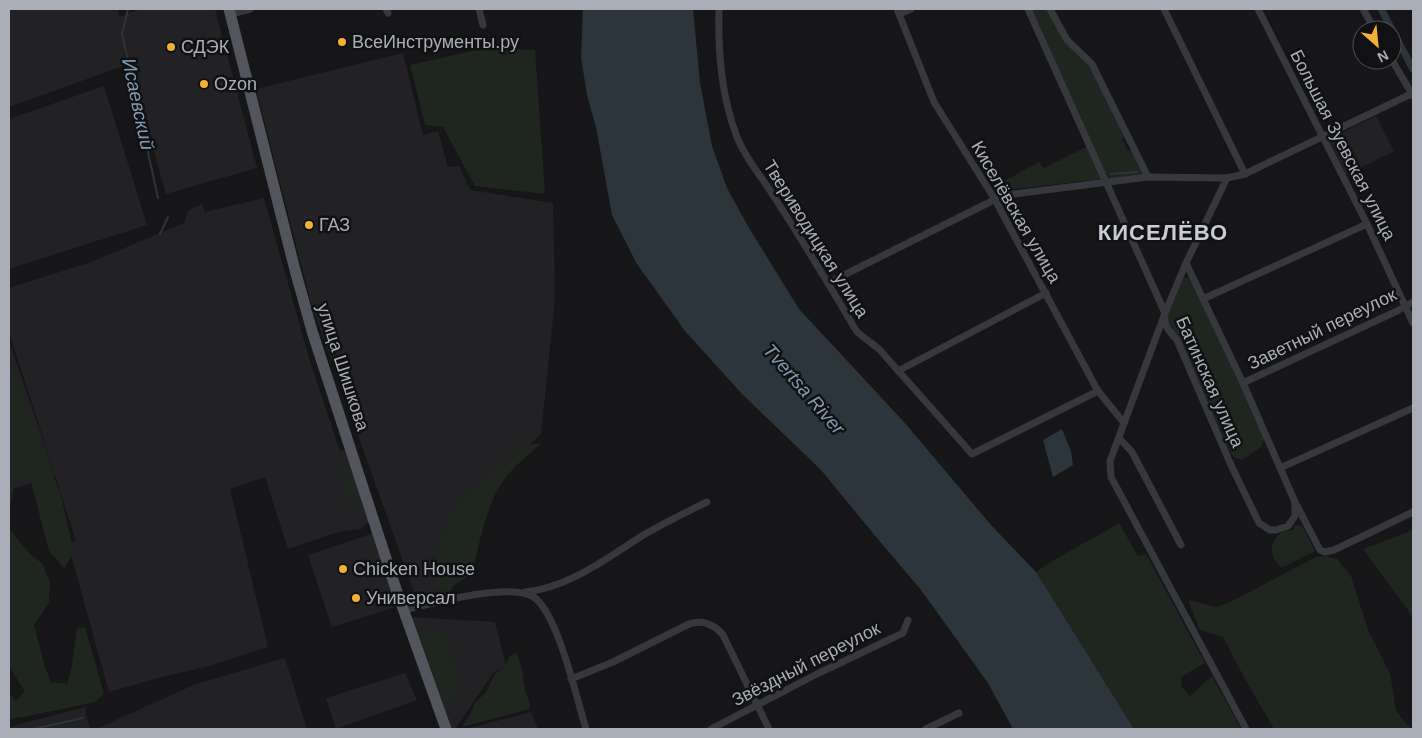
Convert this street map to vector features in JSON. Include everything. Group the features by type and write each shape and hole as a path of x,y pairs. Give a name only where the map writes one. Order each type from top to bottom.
{"main road":[{"name":"улица Шишкова","path":"230,11 299,285 323,367 446,729"}],"street":[{"path":"230,11 250,9"},
{"path":"479,9 483,25"},
{"name":"Твериводицкая улица","path":"719,9 719,58 726,102 744,153 772,192 857,332 878,349 972,454 1098,392"},
{"path":"898,11 911,9"},
{"name":"Батинская улица","path":"1028,9 1165,313 1166,328 1178,340 1231,465 1259,523 1270,530 1288,526 1295,516 1295,502"},
{"path":"1050,9 1067,40 1092,64 1148,177"},
{"path":"1164,9 1244,174"},
{"name":"Большая Зуевская улица","path":"1258,9 1367,224 1413,323"},
{"path":"1363,9 1369,20"},
{"name":"Киселёвская улица","path":"898,11 934,102 994,198 1098,392 1124,423"},
{"path":"828,283 990,202 994,198 1148,177 1227,178 1244,174 1323,135 1412,95 1398,70"},
{"path":"1227,178 1186,263 1165,313 1110,461 1111,477 1246,729"},
{"path":"1203,299 1367,224"},
{"name":"Батинская улица","path":"1186,263 1317,547 1325,552 1334,550 1413,512"},
{"path":"898,371 1046,293"},
{"name":"Заветный переулок","path":"1243,383 1413,302"},
{"path":"1280,468 1413,408"},
{"path":"1120,438 1132,452 1181,545"},
{"path":"404,610 444,600 489,593 520,593 542,590 571,579 648,533 707,502"},
{"path":"520,593 532,596 547,611 558,637 586,729"},
{"name":"Звёздный переулок","path":"711,729 817,674 903,633 908,620"},
{"path":"571,679 613,662 689,624 699,622 707,624 716,628 723,635 769,729"},
{"path":"926,729 959,713"}],"shaded area":[{"path":"9,9 118,9 119,17 140,9 215,9 257,168 166,194 123,43 126,65 9,107"},
{"path":"1030,9 1048,9 1091,67 1124,137 1122,139 1128,151 1132,151 1145,175 1110,179 1106,174"},
{"path":"481,49 535,50 545,194 475,186 443,127 425,125 410,65"},
{"path":"403,53 423,135 438,131 448,167 459,166 470,190 553,203 555,299 541,434 486,485 444,564 452,593 418,603 311,303 256,89"},
{"path":"104,86 147,225 9,269 9,119"},
{"path":"1376,116 1394,151 1346,175 1329,139"},
{"path":"1088,146 1102,179 995,191 991,188 1039,162 1044,168"},
{"path":"264,198 309,358 340,451 347,450 371,520 360,529 338,532 288,549 265,477 230,489 268,647 209,666 109,692 68,544 76,541 55,476 9,490 9,341 55,475 9,332 9,288 91,262 184,223 188,211 202,204 205,212"},
{"path":"1184,277 1189,278 1192,282 1265,437 1262,446 1242,460 1233,457 1179,339 1168,325 1166,318"},
{"path":"13,368 61,496 74,552 64,568 49,551 30,478 15,480 9,514 9,388"},
{"path":"542,443 511,471 497,491 485,521 472,573 441,595 434,577 435,550 456,503 525,445"},
{"path":"345,466 358,501 355,505 351,505 348,502 341,484 341,474"},
{"path":"1119,523 1138,556 1146,554 1205,663 1181,677 1182,687 1190,696 1212,676 1241,729 1134,729 1036,572"},
{"path":"1294,526 1303,527 1315,551 1281,568 1272,553 1273,543 1275,538 1283,532 1293,530"},
{"path":"9,529 31,555 42,563 50,582 49,602 34,625 51,682 67,684 77,628 85,627 104,694 95,702 9,719 9,693 16,701 25,691 9,667"},
{"path":"1413,530 1413,617 1363,549"},
{"path":"374,533 399,606 332,627 308,555"},
{"path":"1327,556 1337,559 1351,576 1368,630 1390,673 1396,711 1411,729 1274,729 1223,637 1200,630 1188,600 1217,607 1316,557"},
{"path":"410,617 495,622 506,666 493,673 455,729 449,729"},
{"path":"442,634 447,641 461,685 447,703 443,701 421,639 421,635"},
{"path":"516,652 530,708 462,727 474,704 486,692 495,674 504,667 509,657"},
{"path":"285,658 307,729 96,729 196,684"},
{"path":"405,673 417,700 336,729 326,698"},
{"path":"85,707 90,729 9,729 9,727"},
{"path":"531,712 538,729 466,729 469,728"}],"water":[{"name":"Tvertsa River","path":"583,9 693,9 700,83 712,146 727,188 749,228 799,309 904,422 991,525 1036,572 1134,729 1013,729 988,683 921,590 821,470 742,394 685,331 637,264 612,215 581,57"},
{"path":"1062,429 1071,451 1073,465 1053,477 1043,440"}],"waterway":[{"name":"Исаевский","path":"128,9 122,34 158,198"},
{"path":"1381,9 1413,69"},
{"path":"1111,174 1137,172"},
{"name":"Исаевский","path":"160,234 168,217"},
{"path":"34,729 83,718"}],"place":[{"name":"ВсеИнструменты.ру","path":"342,42"},
{"name":"СДЭК","path":"171,47"},
{"name":"Ozon","path":"204,84"},
{"name":"ГАЗ","path":"309,225"},
{"name":"Chicken House","path":"343,569"},
{"name":"Универсал","path":"356,598"}],"district":[{"name":"КИСЕЛЁВО","path":"1163,232"}]}
